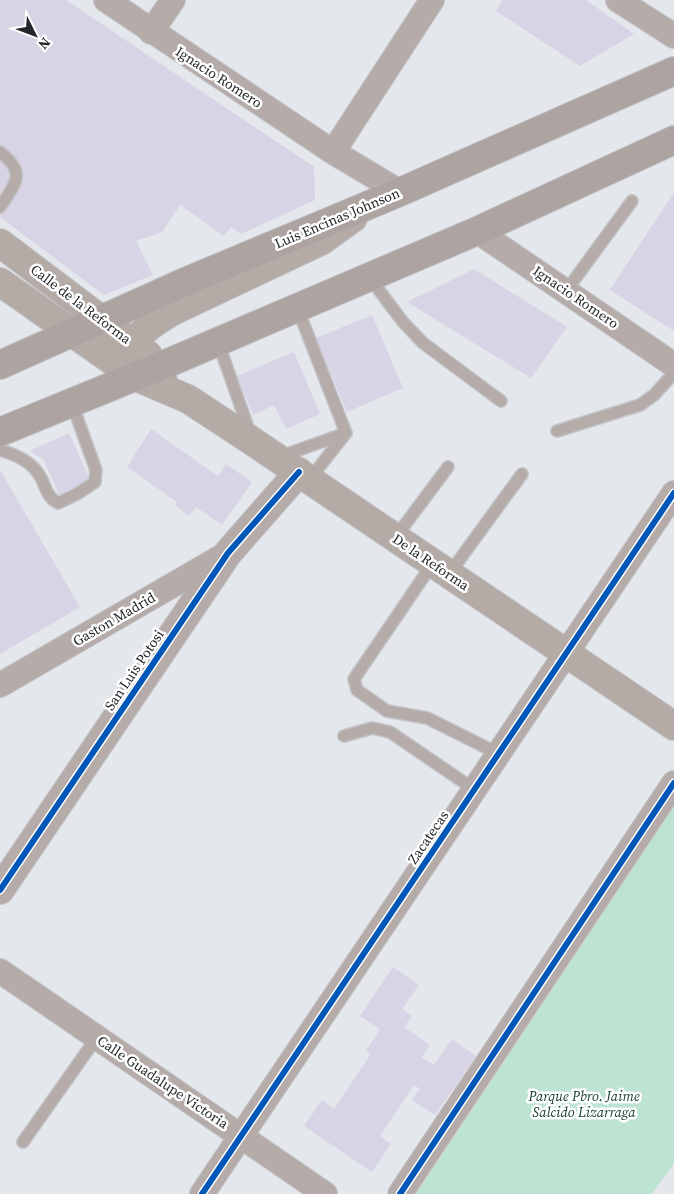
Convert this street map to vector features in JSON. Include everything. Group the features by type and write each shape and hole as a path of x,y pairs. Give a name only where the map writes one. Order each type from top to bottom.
{"main road":[{"name":"Luis Encinas Johnson","path":"0,365 187,281 375,203 674,71"},
{"path":"0,432 477,231 674,140"},
{"path":"148,370 139,359 135,345 139,334 150,325 173,311 321,241 375,203"},
{"name":"Calle de la Reforma","path":"0,243 135,345"},
{"name":"Calle de la Reforma","path":"0,282 72,332 148,370"},
{"name":"De la Reforma","path":"148,370 188,399 674,726"}],"street":[{"name":"Ignacio Romero","path":"106,0 151,32 333,152 400,192"},
{"path":"151,32 173,0"},
{"path":"333,152 432,0"},
{"path":"618,0 672,32"},
{"name":"Ignacio Romero","path":"477,231 674,365"},
{"name":"San Luis Potosi","path":"0,890 228,553 295,470"},
{"name":"Zacatecas","path":"202,1194 674,494"},
{"name":"Gaston Madrid","path":"0,686 228,553"},
{"path":"400,1194 674,782"},
{"name":"Calle Guadalupe Victoria","path":"0,971 242,1135 325,1194"}],"lane":[{"path":"0,152 15,165 17,174 15,182 0,207"},
{"path":"566,291 632,201"},
{"path":"369,277 403,322 423,343 501,401"},
{"path":"297,307 346,433"},
{"path":"218,340 252,441"},
{"path":"557,431 640,405 654,395 674,373"},
{"path":"0,450 25,460 38,472 50,499 58,502 88,488 95,482 96,470 71,401"},
{"path":"295,470 346,433"},
{"path":"295,470 346,433"},
{"path":"395,538 448,467"},
{"path":"499,754 427,718 387,711 357,690 354,685 354,679 441,569 522,474"},
{"path":"344,736 372,728 390,732 475,790"},
{"path":"23,1142 97,1037"}],"green space":[{"name":"Parque Pbro. Jaime Salcido Lizarraga","path":"674,806 674,1163 652,1194 416,1194"}],"building":[{"path":"0,0 66,0 314,167 315,200 241,234 231,227 224,236 180,205 162,232 136,241 153,275 104,295 0,217"},
{"path":"503,0 586,0 634,34 580,66 496,11"},
{"path":"674,192 674,331 610,290"},
{"path":"474,269 567,327 531,378 407,302"},
{"path":"372,315 403,388 347,412 316,338"},
{"path":"294,352 320,414 286,429 274,405 253,415 237,376"},
{"path":"151,429 218,476 226,464 252,482 222,525 196,507 189,516 175,505 177,502 127,467"},
{"path":"69,433 90,480 59,495 44,460 30,451"},
{"path":"0,470 80,607 0,654"},
{"path":"393,967 419,985 402,1009 412,1016 404,1027 430,1045 422,1057 434,1065 452,1039 476,1056 435,1115 412,1100 420,1089 414,1085 380,1136 391,1144 372,1172 304,1126 322,1100 334,1109 371,1054 366,1051 380,1029 360,1016"}],"cycle path":[{"path":"0,890 228,553 299,472"},
{"path":"202,1194 674,493"},
{"path":"400,1194 674,783"}]}
